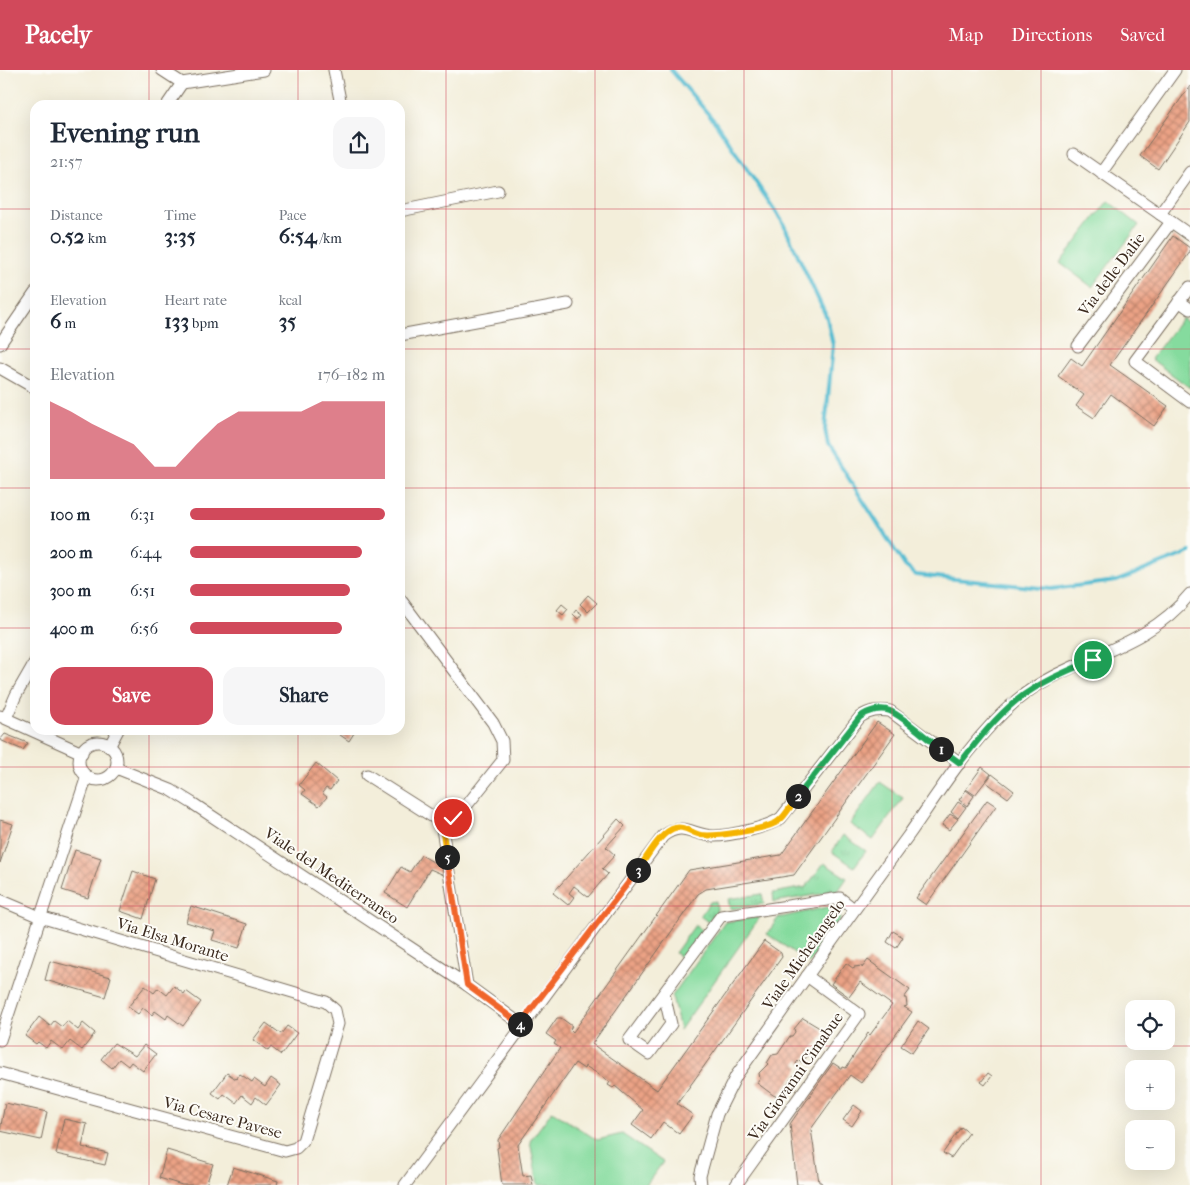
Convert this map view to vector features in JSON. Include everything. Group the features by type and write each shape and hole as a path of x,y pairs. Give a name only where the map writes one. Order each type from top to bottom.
{"street":[{"path":"162,70 182,83 264,70"},
{"path":"334,70 341,100"},
{"path":"1101,174 1175,70"},
{"path":"170,100 182,83"},
{"path":"1074,154 1190,235"},
{"path":"1160,214 1190,172"},
{"path":"405,210 498,191"},
{"name":"Via delle Dalie","path":"1078,346 1170,222"},
{"path":"1190,287 1135,361 1190,402"},
{"path":"0,344 30,301"},
{"path":"1179,301 1190,309"},
{"path":"405,334 568,304"},
{"path":"0,368 30,385"},
{"name":"Viale Michelangelo","path":"701,1185 700,1176 717,1114 736,1076 962,760 1018,700 1052,678 1123,646 1138,637 1161,621 1190,594"},
{"path":"405,606 493,723 502,741 502,760 462,810 453,818 441,822"},
{"path":"30,671 3,717 30,729"},
{"path":"405,1185 663,836 673,829 682,827 699,834 716,836 773,824 781,818 860,717 867,712 878,710 890,711 962,760"},
{"path":"42,735 82,753"},
{"path":"110,746 116,735"},
{"path":"91,744 110,746 116,756 116,768 104,780 92,779 87,776 80,766 82,753 91,744"},
{"name":"Viale del Mediterraneo","path":"116,768 171,790 467,985 522,1025"},
{"path":"367,775 441,822 467,985"},
{"path":"0,1040 87,776"},
{"path":"664,994 671,1024 649,1054 629,1040 721,916 840,898 854,909"},
{"name":"Via Elsa Morante","path":"0,900 40,917 326,1002 335,1010"},
{"name":"Via Giovanni Cimabue","path":"736,1185 859,1014 807,976"},
{"name":"Via Cesare Pavese","path":"0,1073 285,1151 296,1148 303,1141 338,1024 335,1010"}],"green space":[{"path":"1108,201 1139,225 1092,287 1060,263"},
{"path":"1182,318 1190,324 1190,388 1151,359"},
{"path":"880,782 903,798 873,840 850,824"},
{"path":"843,835 866,851 854,867 832,852"},
{"path":"824,863 847,878 838,891 774,902 773,893 806,887"},
{"path":"762,894 764,904 730,909 728,899"},
{"path":"716,901 717,910 708,922 700,916 710,902"},
{"path":"827,907 839,913 840,921 809,963 767,934 778,918"},
{"path":"760,917 680,1030 672,996 725,922"},
{"path":"695,925 702,931 683,959 675,953"},
{"path":"552,1111 597,1140 622,1134 663,1162 646,1185 538,1185 530,1141"}],"building":[{"path":"1190,86 1190,122 1158,169 1140,156"},
{"path":"1173,236 1190,248 1190,252 1110,365 1168,406 1154,426 1111,394 1094,418 1076,406 1084,395 1058,376 1071,358 1082,366"},
{"path":"588,595 597,603 588,612 580,604"},
{"path":"562,604 568,609 563,615 557,610"},
{"path":"576,610 582,614 578,619 573,614"},
{"path":"877,722 895,734 794,875 706,889 698,894 592,1044 657,1090 764,941 781,953 782,957 677,1104 693,1115 679,1134 663,1122 651,1139 632,1125 643,1110 615,1086 613,1088 608,1085 610,1082 585,1066 584,1069 575,1063 518,1145 523,1176 531,1175 533,1185 502,1185 497,1148 499,1147 498,1140 560,1048 554,1044 556,1041 546,1034 557,1018 561,1018 572,1026 570,1029 573,1032 689,870 781,855"},
{"path":"5,734 28,743 23,750 0,740"},
{"path":"340,735 353,735 349,741"},
{"path":"316,763 337,781 330,790 326,788 322,793 327,797 319,806 302,794 305,790 299,785"},
{"path":"982,767 991,774 975,795 966,789"},
{"path":"992,774 1014,791 1008,798 986,782"},
{"path":"966,790 974,796 967,806 959,800"},
{"path":"987,800 996,806 926,905 916,898"},
{"path":"958,802 966,807 958,818 951,812"},
{"path":"950,814 958,819 949,830 942,825"},
{"path":"618,819 625,826 606,847 615,855 602,869 608,874 588,897 574,886 569,893 574,897 568,905 553,893"},
{"path":"0,820 13,824 0,863"},
{"path":"75,850 101,858 88,898 62,890"},
{"path":"421,855 447,870 444,875 430,869 407,907 385,893 401,867 410,872"},
{"path":"133,871 155,879 143,919 120,911"},
{"path":"191,906 247,924 239,948 212,940 215,931 186,922"},
{"path":"893,931 903,937 896,948 887,942"},
{"path":"868,960 910,990 904,998 906,998 907,1006 904,1007 912,1012 861,1083 850,1075 811,1129 819,1182 822,1185 797,1185 790,1124 833,1063 842,1069 843,1067 846,1068 868,1033 870,1035 892,1005 860,982 849,997 831,984 846,963 854,969 854,967 862,966 862,968"},
{"path":"50,961 111,977 105,997 45,980"},
{"path":"145,986 154,993 158,988 167,995 174,986 184,994 186,991 201,1002 183,1026 168,1015 166,1019 155,1011 152,1015 143,1008 138,1014 128,1007"},
{"path":"39,1017 50,1026 54,1021 62,1027 67,1021 78,1030 83,1023 95,1033 82,1050 70,1041 63,1050 51,1041 46,1048 25,1036"},
{"path":"803,1018 823,1030 824,1034 802,1063 799,1060 797,1062 796,1064 800,1067 778,1097 757,1083 760,1079 759,1073 768,1064 772,1055 778,1054"},
{"path":"918,1021 929,1029 912,1053 901,1046"},
{"path":"266,1023 281,1034 287,1026 297,1033 281,1055 271,1047 268,1051 253,1040"},
{"path":"114,1043 135,1056 144,1045 156,1054 143,1071 131,1062 128,1066 119,1059 112,1068 101,1059"},
{"path":"227,1073 236,1079 240,1074 252,1082 254,1079 265,1087 271,1078 281,1085 266,1105 256,1097 252,1103 242,1095 236,1103 224,1094 220,1099 212,1093"},
{"path":"988,1073 992,1076 985,1085 981,1082"},
{"path":"5,1103 47,1112 41,1140 0,1131"},
{"path":"854,1105 862,1111 852,1126 843,1120"},
{"path":"64,1119 87,1124 82,1147 108,1153 105,1165 56,1154"},
{"path":"961,1127 969,1133 951,1158 943,1153"},
{"path":"167,1150 213,1164 206,1185 182,1185 159,1178"},
{"path":"233,1167 278,1181 277,1185 227,1185"}],"waterway":[{"path":"671,70 715,122 782,221 827,318 833,345 825,429 828,446 905,566 916,575 1051,589 1117,581 1190,552"}],"route":[{"path":"453,818 441,822 467,985 522,1025 663,836 673,829 682,827 699,834 716,836 773,824 781,818 860,717 867,712 878,710 890,711 960,763 989,728 1018,700 1052,678 1093,660"}]}
